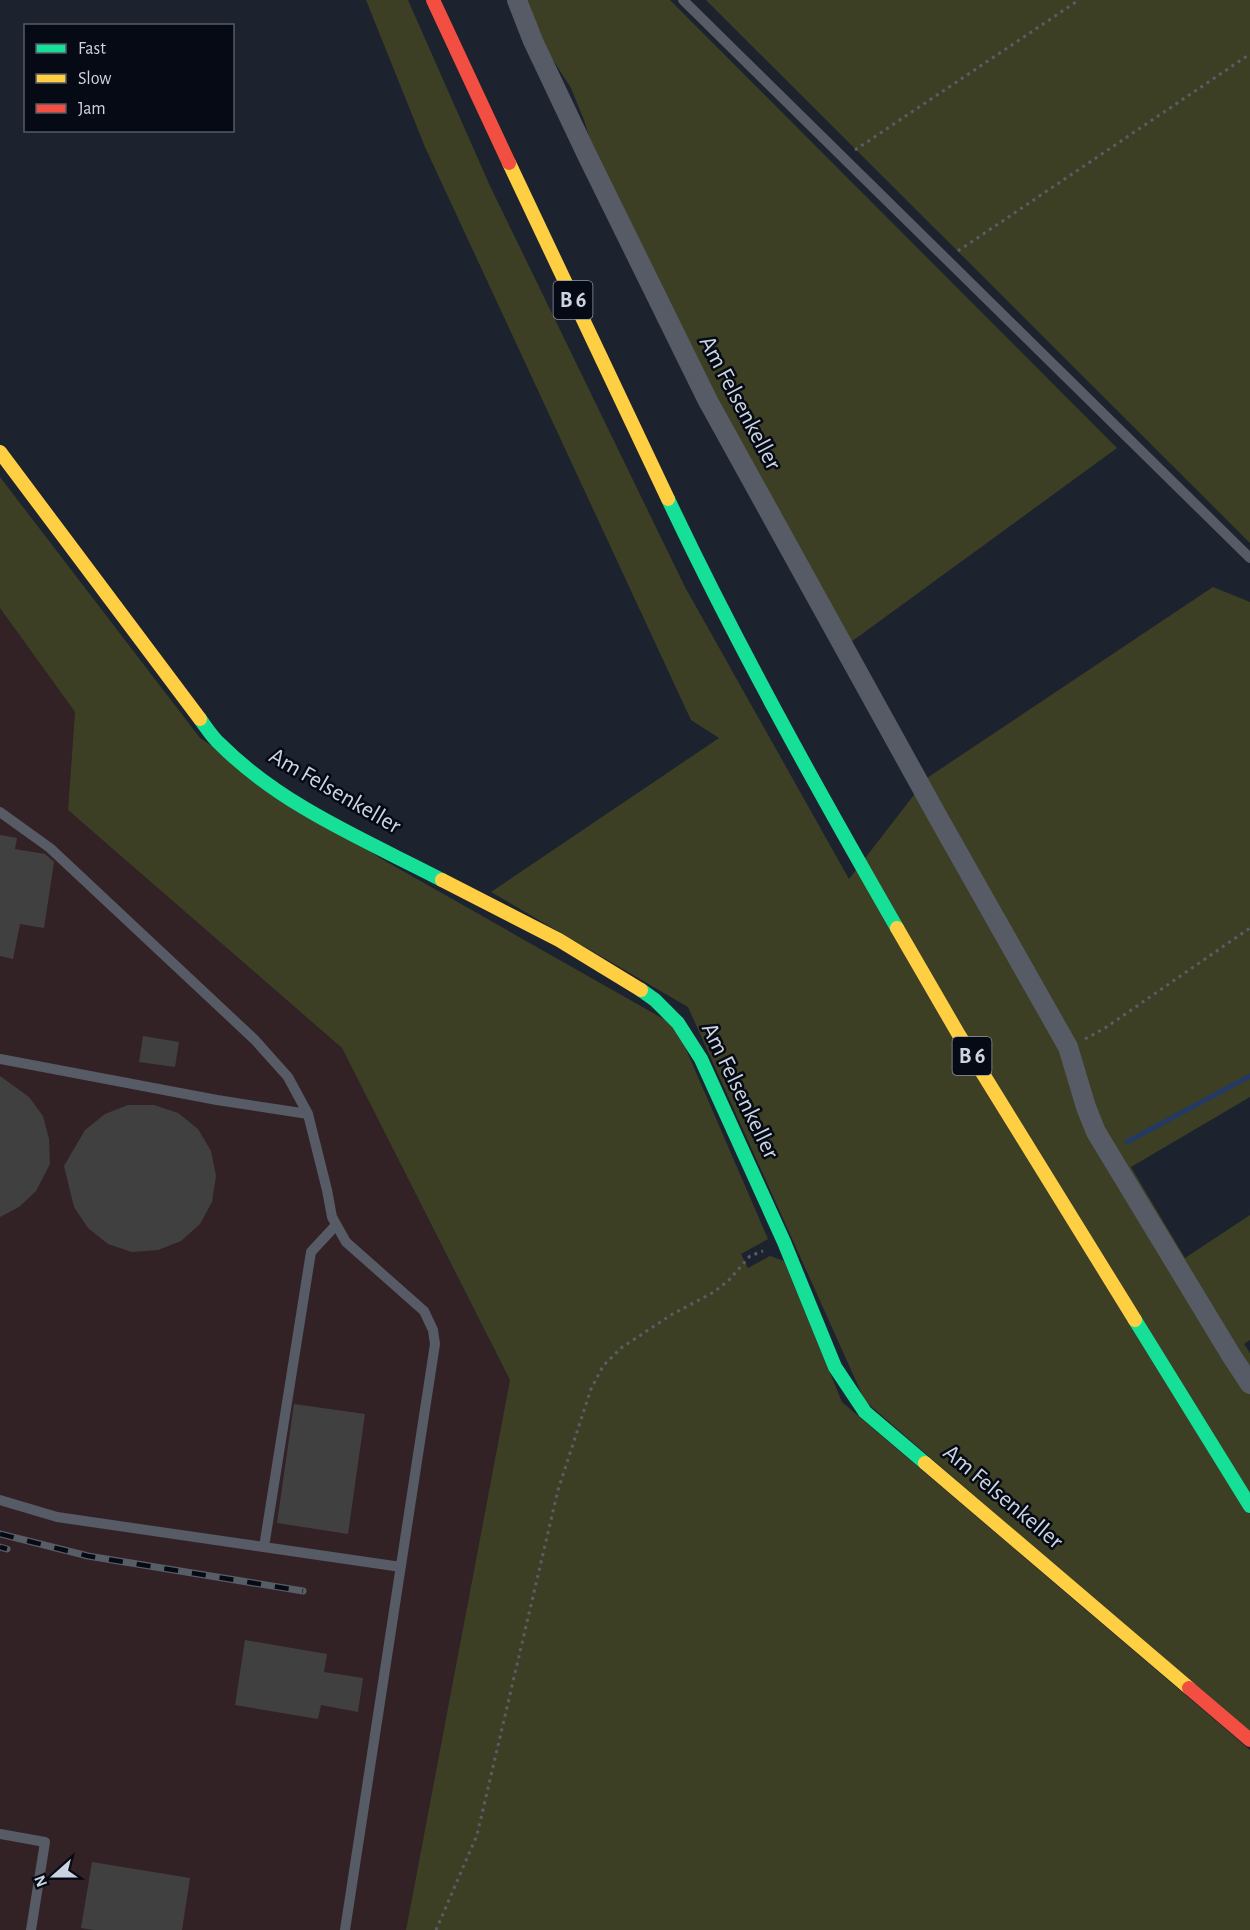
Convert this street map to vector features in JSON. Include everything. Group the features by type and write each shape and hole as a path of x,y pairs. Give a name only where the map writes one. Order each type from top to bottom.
{"street":[{"name":"Am Felsenkeller","path":"517,0 533,41 582,145 708,401 1068,1047 1096,1132 1230,1355 1250,1384"},
{"name":"B 6","path":"434,3 713,594 859,862 959,1035 1250,1506"},
{"name":"Am Felsenkeller","path":"0,452 218,743 257,778 318,816 559,940 655,1000 678,1023 701,1059 784,1242 835,1367 865,1412 1250,1740"}],"lane":[{"path":"683,0 1250,558"},
{"path":"0,812 50,848 255,1040 288,1077 308,1114 336,1226 346,1242 424,1311 433,1330 435,1344 345,1930"},
{"path":"0,1059 217,1100 308,1114"},
{"path":"264,1547 311,1252 336,1226"},
{"path":"0,1500 57,1516 401,1568"},
{"path":"0,1834 45,1842 31,1930"}],"path":[{"path":"843,158 1079,0"},
{"path":"946,259 1250,54"},
{"path":"1068,1047 1105,1028 1250,928"},
{"path":"436,1930 477,1835 558,1491 591,1389 603,1366 636,1337 714,1292 729,1280 750,1256 784,1242"}],"shaded area":[{"path":"0,608 75,712 68,810 342,1048 510,1380 406,1930 0,1930"}],"green space":[{"path":"366,0 408,0 490,186 685,587 849,879 927,778 1213,587 1250,602 1250,1097 1131,1167 1185,1258 1250,1215 1250,1340 1244,1344 1250,1353 1250,1734 865,1401 688,1007 491,892 719,738 691,720 425,147"},
{"path":"528,0 670,0 1117,448 851,642 720,410 596,158 571,88 544,46"},
{"path":"706,0 1250,0 1250,543"},
{"path":"0,477 200,738 380,858 676,1026 768,1239 741,1254 748,1268 770,1256 784,1261 842,1402 1250,1750 1250,1930 406,1930 510,1380 342,1048 68,810 75,712 0,608"}],"building":[{"path":"0,835 17,838 15,849 45,854 54,862 44,928 20,924 13,959 0,956"},
{"path":"143,1036 179,1042 175,1067 139,1062"},
{"path":"0,1076 29,1097 43,1116 49,1139 50,1164 36,1191 19,1207 0,1217"},
{"path":"128,1105 154,1105 178,1113 198,1129 211,1151 216,1176 212,1202 200,1224 181,1241 158,1250 132,1252 108,1244 88,1228 74,1207 64,1166 85,1130 105,1114"},
{"path":"294,1404 365,1414 348,1534 277,1523"},
{"path":"245,1640 327,1654 324,1672 363,1678 358,1712 321,1705 318,1719 235,1705"},
{"path":"92,1862 190,1878 182,1930 81,1928"}],"waterway":[{"path":"1127,1142 1250,1076"}],"railway":[{"path":"0,1534 88,1556 303,1591"},
{"path":"0,1547 7,1549"}],"traffic: fast":[{"path":"668,499 778,715 897,928"},
{"path":"200,719 217,741 244,766 297,804 354,836 442,880"},
{"path":"641,990 655,1000 678,1023 701,1059 784,1242 835,1367 865,1412 925,1463"},
{"path":"1135,1320 1250,1506"}],"traffic: slow":[{"path":"509,163 668,499"},
{"path":"0,452 200,719"},
{"path":"442,880 559,940 641,990"},
{"path":"897,928 959,1035 1135,1320"},
{"path":"925,1463 1189,1688"}],"traffic: jam":[{"path":"433,0 509,163"},
{"path":"1189,1688 1250,1740"}]}
